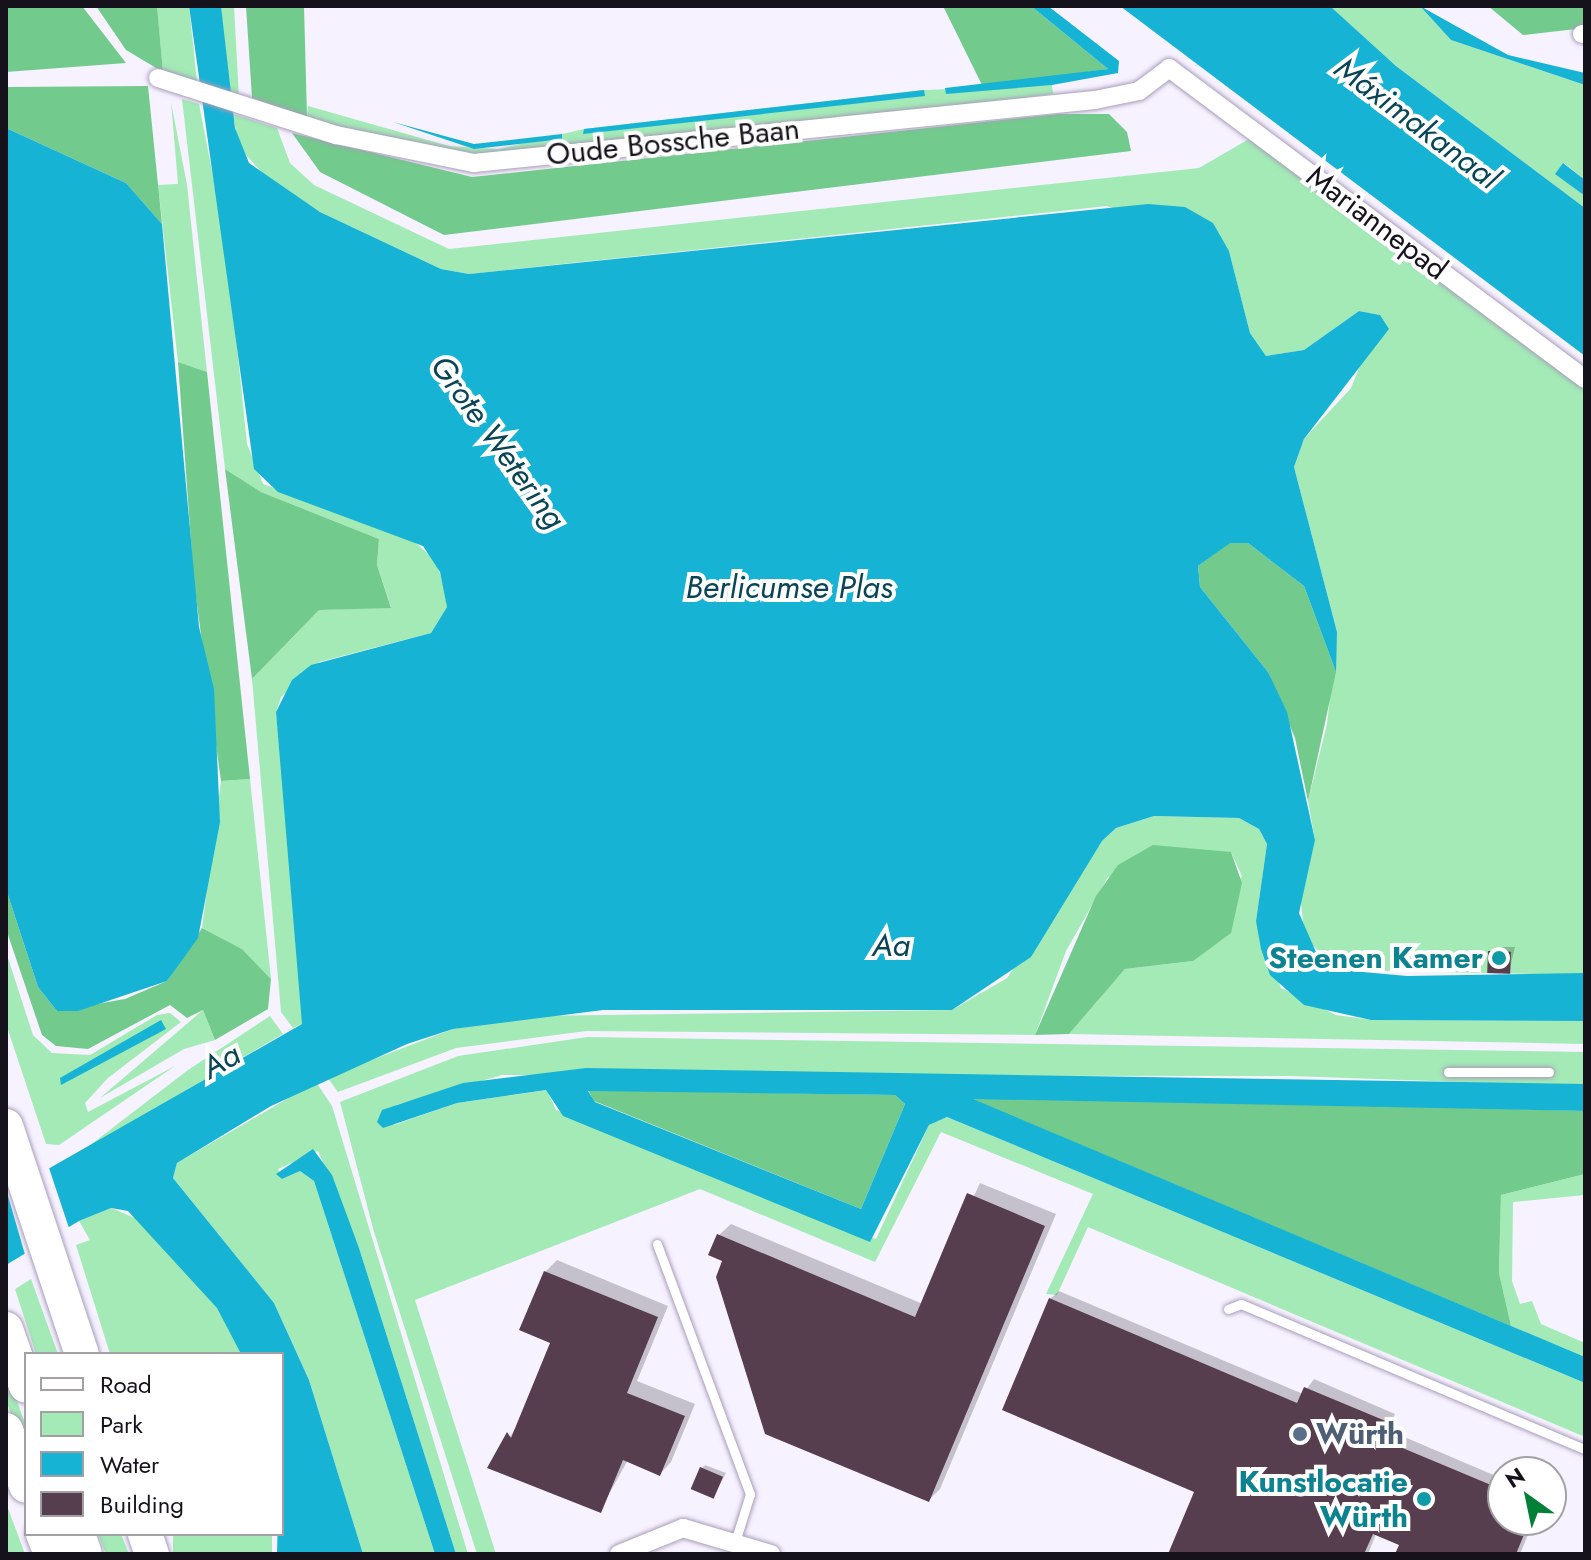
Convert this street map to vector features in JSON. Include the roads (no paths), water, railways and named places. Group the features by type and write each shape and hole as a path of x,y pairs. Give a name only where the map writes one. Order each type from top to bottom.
{"highway":[{"path":"10,1137 81,1352"},
{"path":"6,1329 24,1380"},
{"path":"6,1430 24,1480"}],"street":[{"name":"Oude Bossche Baan","path":"158,78 336,135 474,163 1095,100 1139,91 1169,68"},
{"name":"Mariannepad","path":"1169,68 1585,379"},
{"path":"619,1554 683,1528 736,1539 771,1554"}],"lane":[{"path":"1448,1072 1549,1072"},
{"path":"657,1244 750,1494 736,1539"},
{"path":"1228,1309 1241,1304 1585,1449"}],"water":[{"name":"Berlicumse Plas","path":"189,6 221,6 235,128 249,163 320,212 441,269 469,274 1148,204 1185,207 1213,223 1229,251 1250,333 1266,356 1304,350 1359,311 1380,315 1389,329 1304,439 1294,467 1337,632 1336,672 1304,586 1248,543 1230,543 1198,566 1200,587 1268,672 1287,712 1315,840 1299,913 1319,959 1341,970 1407,976 1585,973 1585,1021 1371,1020 1304,1005 1270,975 1261,949 1256,921 1267,844 1259,829 1239,818 1154,816 1116,828 1102,841 1031,957 952,1010 603,1010 453,1029 407,1044 271,1106 177,1163 173,1178 274,1303 309,1380 363,1554 277,1554 277,1536 284,1536 284,1352 240,1352 217,1308 128,1211 111,1208 79,1221 6,1265 6,1193 302,1024 276,712 292,680 311,665 431,633 447,607 440,572 423,546 278,492 254,469"},
{"path":"1031,6 1048,6 1119,61 1118,73 1052,85 946,94 945,88 1108,69"},
{"name":"Máximakanaal","path":"1120,6 1330,6 1396,66 1585,208 1585,356"},
{"path":"1420,6 1508,55 1585,73 1585,85 1451,40"},
{"path":"924,90 925,96 583,134 584,129"},
{"path":"393,122 474,144 562,134 562,139 474,149"},
{"path":"6,128 126,183 162,224 199,627 214,689 220,822 198,938 167,981 78,1011 57,1011 38,987 6,889"},
{"path":"1563,163 1585,180 1585,196 1555,174"},
{"path":"161,1020 166,1029 61,1085 60,1078"},
{"path":"586,1068 1585,1084 1585,1111 973,1099 1585,1357 1585,1383 947,1117 929,1125 870,1242 563,1116 546,1090 457,1103 383,1128 377,1122 382,1110 463,1083","holes":["588,1091 895,1095 905,1104 861,1209 595,1102"]},
{"path":"313,1149 332,1175 359,1248 456,1554 435,1554 314,1181 300,1171 282,1179 276,1174"}],"place":[{"name":"Steenen Kamer","path":"1499,958"},
{"name":"Würth","path":"1300,1434"},
{"name":"Kunstlocatie Würth","path":"1424,1499"}],"water label":[{"name":"Grote Wetering","path":"498,442"},
{"name":"Aa","path":"891,945"},
{"name":"Aa","path":"221,1061"}]}
